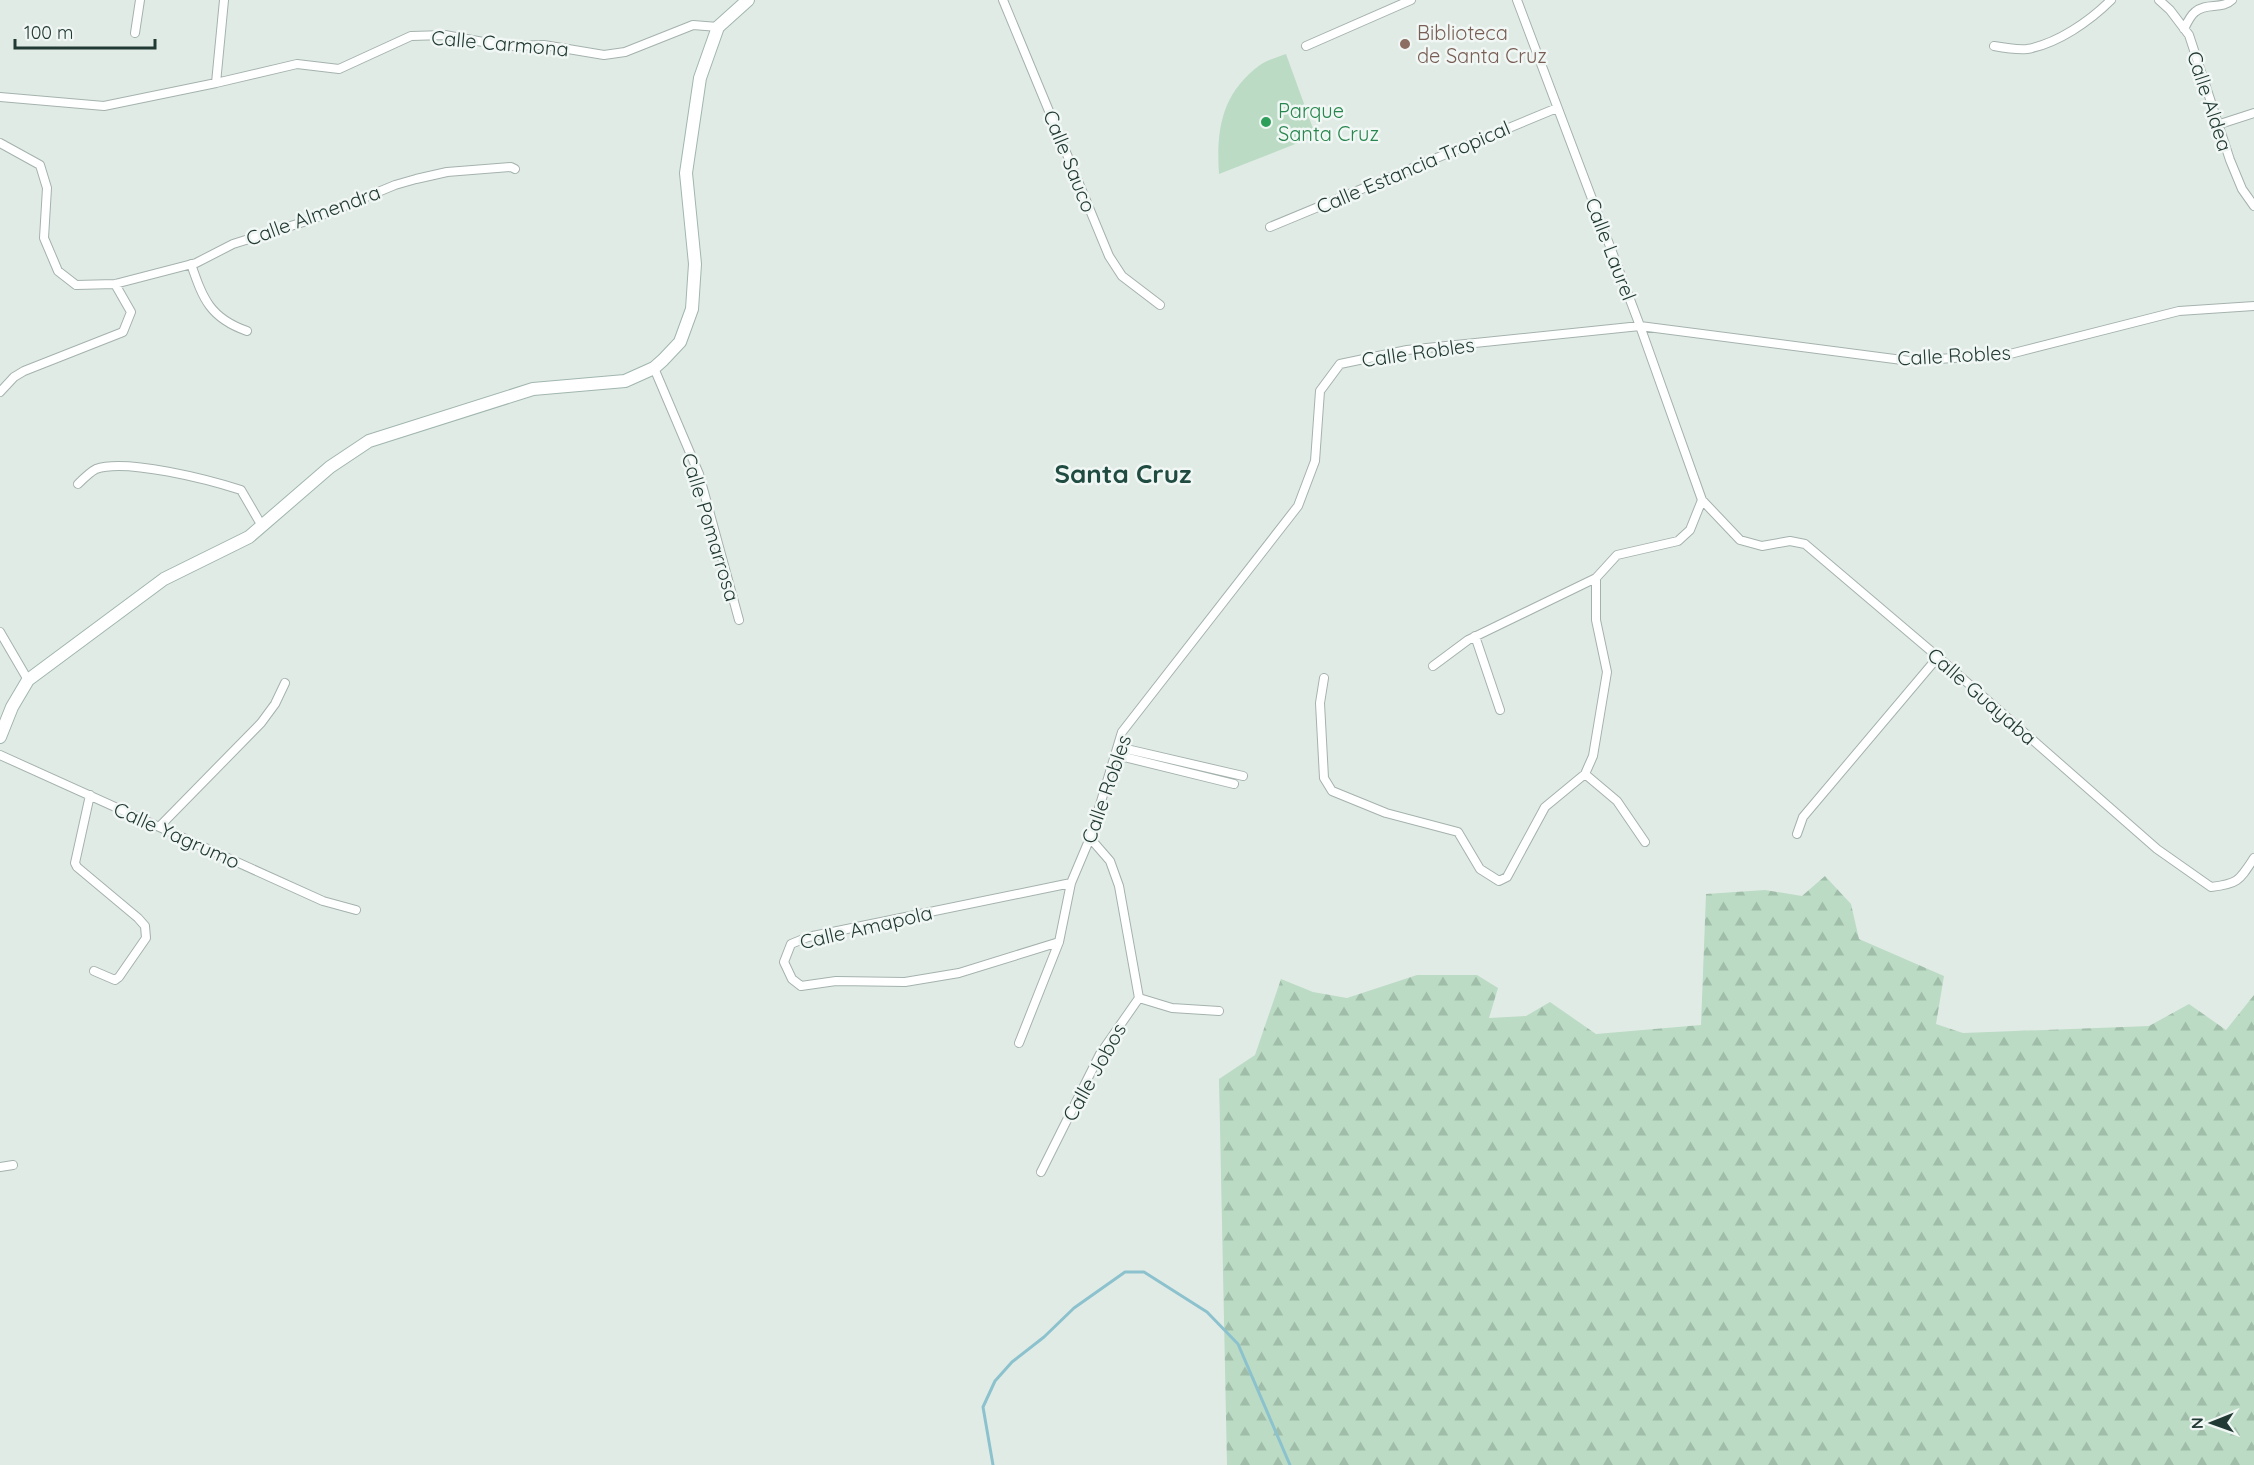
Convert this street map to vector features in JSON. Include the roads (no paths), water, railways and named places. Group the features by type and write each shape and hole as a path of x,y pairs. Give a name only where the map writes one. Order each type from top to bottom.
{"street":[{"path":"135,33 140,0"},
{"path":"216,83 224,0"},
{"path":"0,736 12,707 28,680 164,579 249,537 330,467 357,447 380,436 533,389 626,381 654,368 680,342 693,309 695,264 686,173 700,78 718,27 748,0"},
{"name":"Calle Sauco","path":"1003,0 1109,256 1122,276 1160,305"},
{"path":"1306,46 1411,0"},
{"name":"Calle Laurel","path":"1517,0 1640,326 1702,500"},
{"path":"1994,46 2012,49 2028,48 2072,31 2111,0"},
{"name":"Calle Aldea","path":"2159,0 2170,10 2189,35 2217,125 2242,189 2254,206"},
{"path":"2184,29 2193,13 2202,8 2226,6 2232,0"},
{"name":"Calle Carmona","path":"0,97 104,106 297,64 339,69 411,36 445,35 505,46 544,45 604,55 626,52 693,25 718,27"},
{"name":"Calle Estancia Tropical","path":"1270,227 1557,108"},
{"path":"2217,125 2254,113"},
{"name":"Calle Almendra","path":"0,144 40,165 47,188 44,238 57,271 76,285 115,284 191,264 233,243 313,219 405,182 447,172 511,167 515,169"},
{"path":"191,264 199,289 213,312 230,325 247,331"},
{"path":"0,392 14,377 24,371 123,332 131,312 115,284"},
{"name":"Calle Robles","path":"1019,1043 1059,942 1071,883 1090,838 1122,732 1298,507 1315,461 1320,391 1340,364 1407,350 1640,326 1910,361 2010,354 2179,310 2254,306"},
{"name":"Calle Pomarrosa","path":"654,368 699,474 739,620"},
{"path":"78,484 94,470 123,466 212,481 241,490 262,526"},
{"path":"1433,666 1475,636 1596,578 1617,555 1678,541 1690,530 1702,500"},
{"name":"Calle Guayaba","path":"1702,500 1740,540 1762,546 1790,541 1805,544 2157,849 2211,887 2231,885 2244,874 2254,858"},
{"path":"1324,678 1320,703 1324,778 1332,791 1386,813 1458,832 1480,869 1499,881 1507,877 1545,807 1585,774 1593,756 1607,672 1596,620 1596,578"},
{"path":"0,632 28,680"},
{"path":"1475,636 1500,710"},
{"path":"1797,834 1803,817 1938,657"},
{"path":"160,826 261,723 275,704 285,683"},
{"path":"1117,751 1243,776"},
{"path":"1117,751 1234,784"},
{"name":"Calle Yagrumo","path":"0,755 323,901 356,910"},
{"path":"1585,774 1617,801 1645,843"},
{"path":"90,795 75,862 77,867 138,918 147,931 146,938 115,980 94,970"},
{"path":"1090,838 1110,861 1119,886 1138,998 1172,1008 1219,1011"},
{"name":"Calle Amapola","path":"1059,942 959,973 905,982 836,981 801,986 792,979 784,962 791,944 808,937 1071,883"},
{"name":"Calle Jobos","path":"1041,1172 1100,1054 1138,998"},
{"path":"0,1167 13,1165"}],"waterway":[{"path":"993,1465 983,1407 995,1381 1012,1362 1044,1337 1074,1308 1125,1272 1144,1272 1207,1312 1238,1344 1290,1465"}],"place":[{"name":"Biblioteca de Santa Cruz","path":"1405,44"},
{"name":"Parque Santa Cruz","path":"1266,122"}],"district":[{"name":"Santa Cruz","path":"1123,473"}]}
